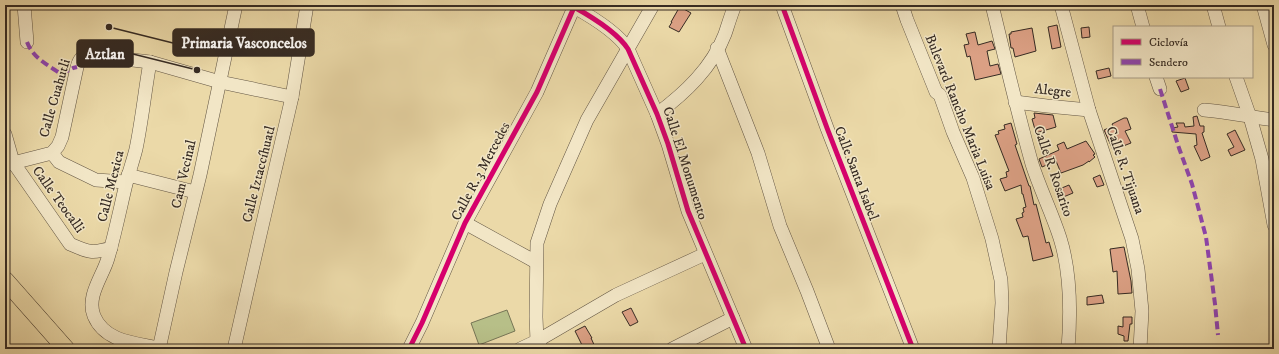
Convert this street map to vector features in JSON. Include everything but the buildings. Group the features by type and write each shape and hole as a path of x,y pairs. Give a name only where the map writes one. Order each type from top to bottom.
{"main road":[{"path":"9,288 66,349"}],"street":[{"path":"24,5 27,21 27,42"},
{"name":"Cam Vecinal","path":"159,348 220,82 236,5"},
{"name":"Calle Iztaccíhuatl","path":"234,349 292,97 307,5"},
{"path":"540,345 536,317 537,243 550,204 588,120 653,5"},
{"path":"657,114 691,86 706,67 724,36 735,5"},
{"name":"Calle Santa Isabel","path":"782,5 827,128 913,349"},
{"path":"896,5 911,50 970,190 990,253 996,298 992,349"},
{"name":"Bulevard Rancho Maria Luisa","path":"902,5 919,52 936,92 940,95 953,132 973,178 992,239 1001,280 1002,303 999,349"},
{"name":"Calle R. Rosarito","path":"992,5 1015,102 1033,166 1060,238 1066,265 1069,286 1068,349"},
{"name":"Calle R. Tijuana","path":"1061,5 1089,110 1132,238 1138,269 1142,311 1140,349"},
{"path":"1137,5 1143,26"},
{"path":"1213,5 1219,26"},
{"path":"1263,5 1274,45"},
{"name":"Calle El Monumento","path":"574,6 622,40 628,49 657,114 668,144 688,212 746,349"},
{"name":"Calle R. 3 Mercedes","path":"409,349 422,323 465,223 537,92 574,6"},
{"path":"717,48 758,153 780,226 829,349"},
{"name":"Calle Cuahutli","path":"9,163 52,153 58,146 62,137 79,60 84,56 89,55 150,62 220,82 292,97"},
{"name":"Calle Mexica","path":"150,62 136,149 127,179 111,248 95,289 92,306 94,315 104,331 116,338 159,348"},
{"path":"1236,78 1250,117 1262,159 1274,225"},
{"name":"Alegre","path":"1015,102 1089,110"},
{"path":"1204,110 1241,114 1250,117 1274,120"},
{"name":"Calle Teocalli","path":"5,134 9,163 70,244 82,250 97,253 111,248"},
{"path":"52,153 59,162 96,180 127,179 195,192"},
{"path":"465,223 536,262"},
{"path":"520,349 540,345 616,295 705,254"},
{"path":"672,349 733,318"}],"green space":[{"path":"507,310 515,331 479,345 471,323"}],"marked path":[{"path":"27,42 37,57 61,74 77,67"},
{"path":"1160,89 1192,184 1206,237 1218,335"}],"cycle path":[{"path":"409,349 422,323 465,223 537,92 575,5"},
{"path":"782,5 827,128 913,349"},
{"path":"574,7 611,31 628,49 657,114 668,144 688,211 746,349"}],"place":[{"name":"Primaria Vasconcelos","path":"109,27"},
{"name":"Aztlan","path":"197,70"}]}
